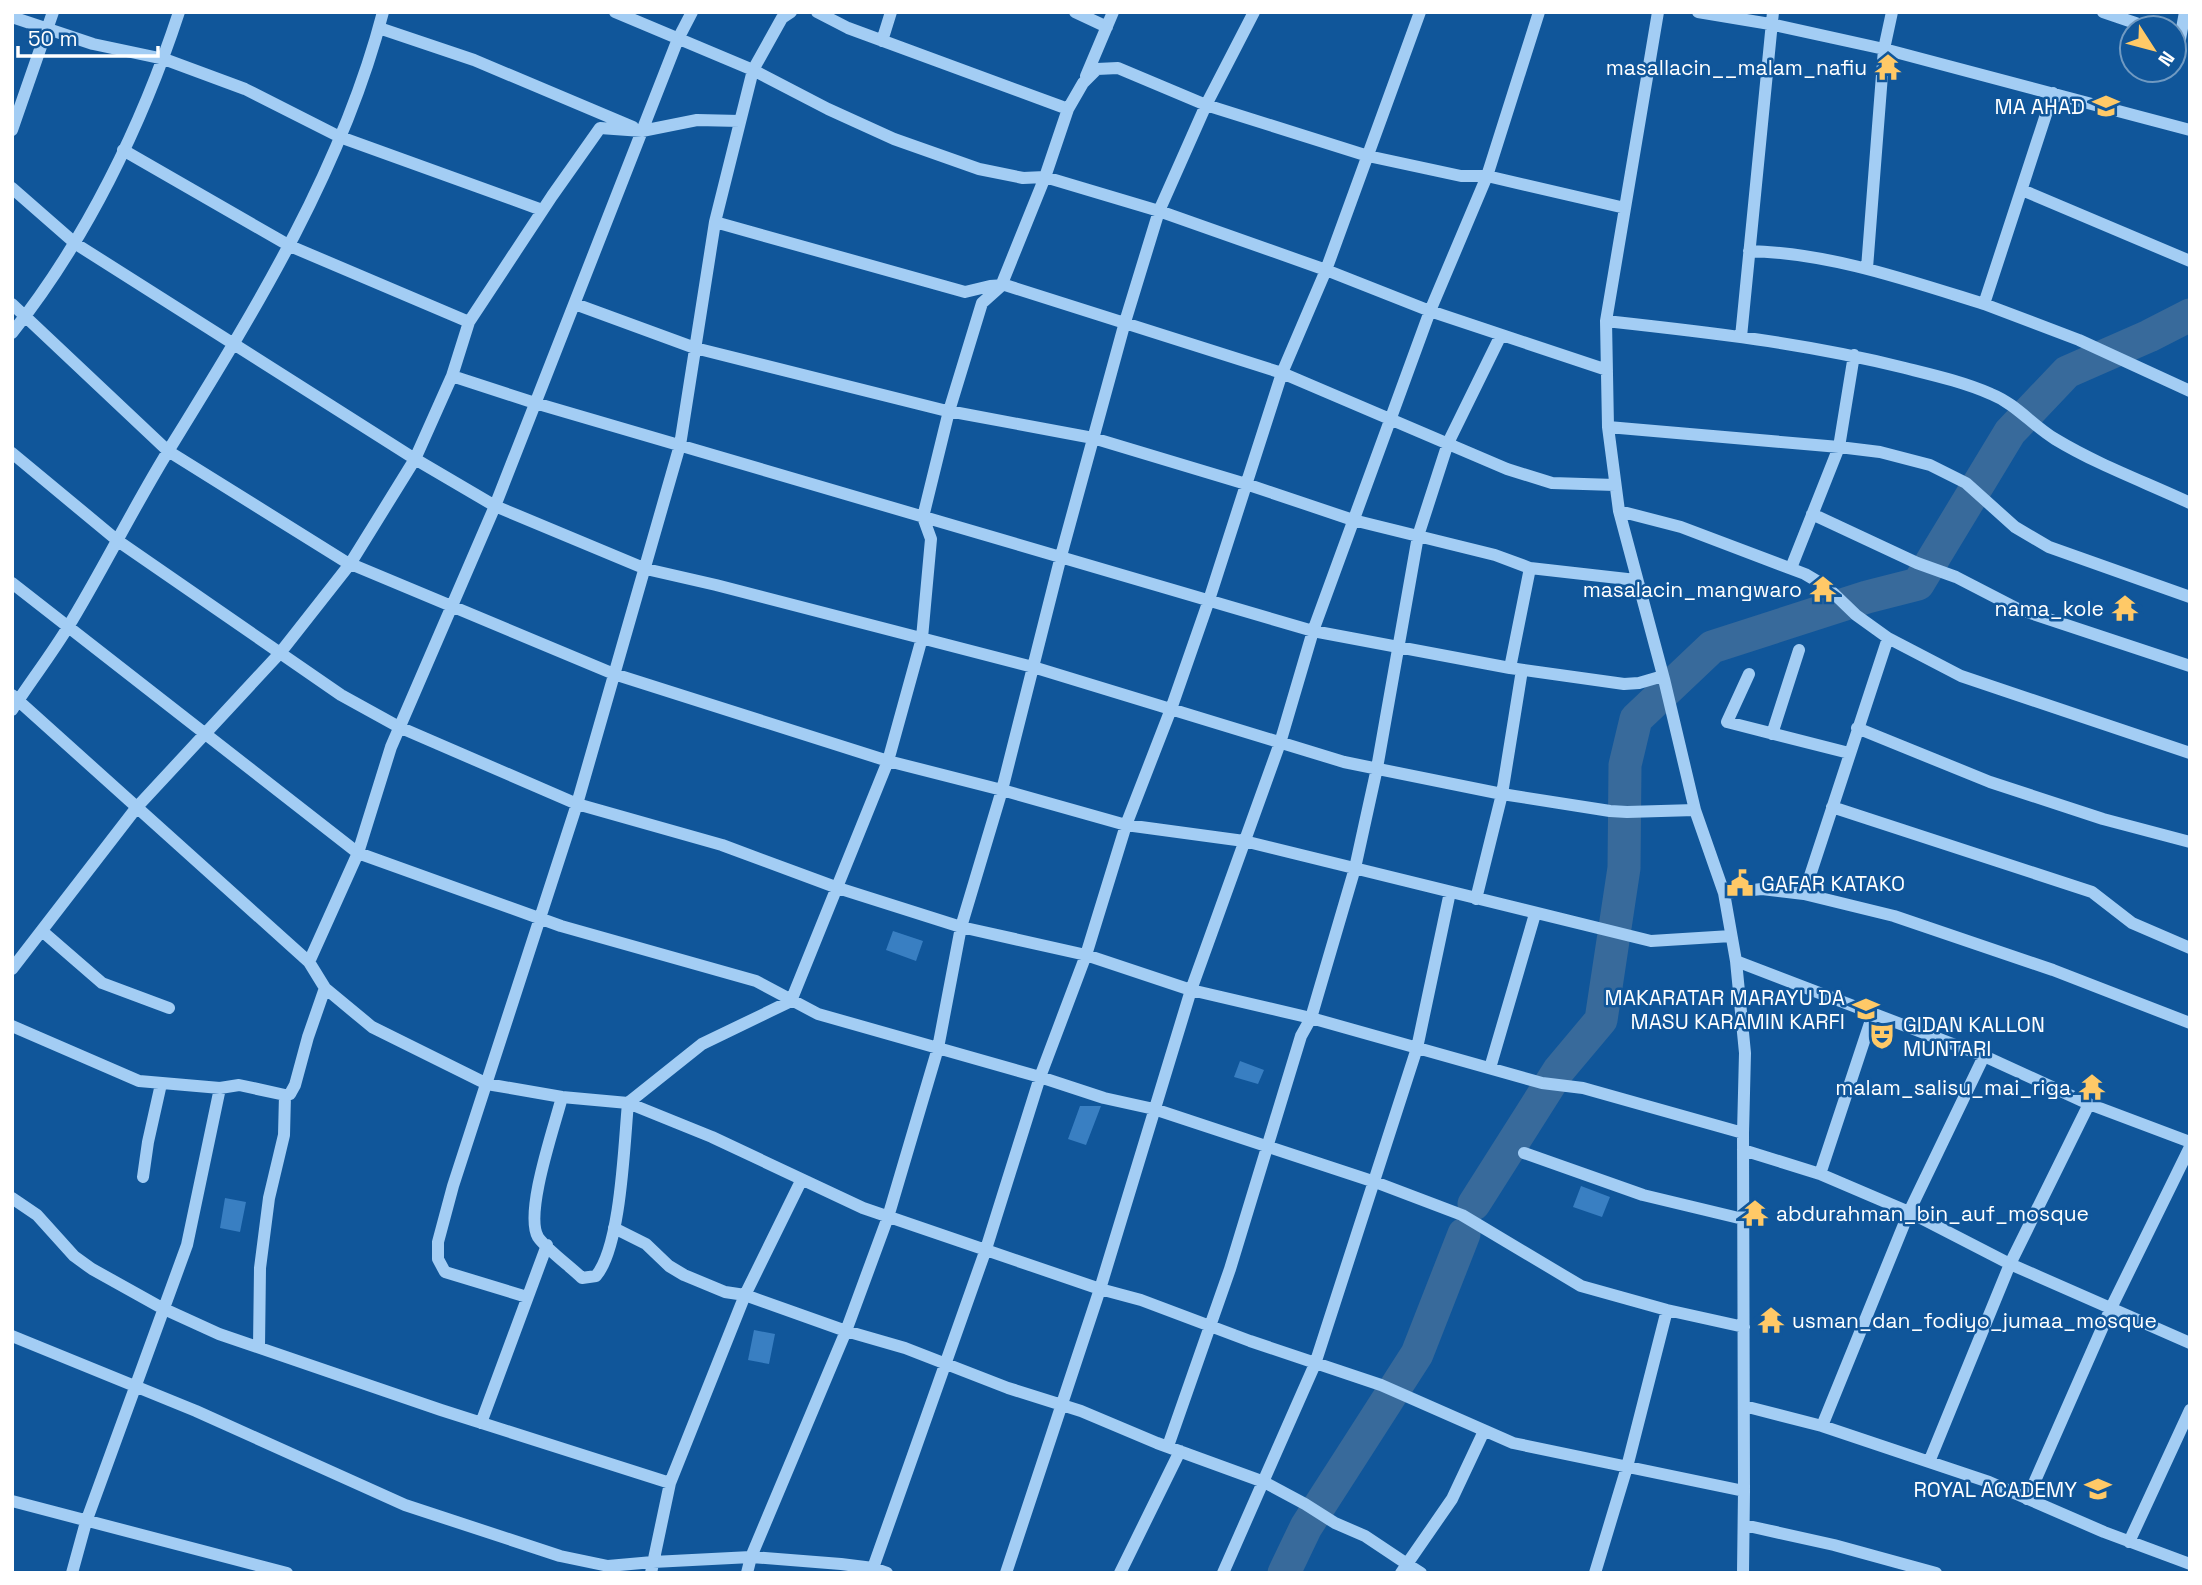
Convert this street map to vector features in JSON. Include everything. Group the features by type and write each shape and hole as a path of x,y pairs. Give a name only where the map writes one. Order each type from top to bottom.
{"street":[{"path":"12,130 49,30 53,12"},
{"path":"12,333 76,244 164,59 179,12"},
{"path":"383,12 359,93 290,246 67,628 14,702 137,807 309,962 325,988 372,1027 487,1084 562,1097 628,1102 712,1137 801,1181 888,1217 1100,1289 1141,1300 1315,1364 1409,1395 1513,1443 1744,1491"},
{"path":"615,12 753,70 894,139 979,169 1023,178 1045,177 1159,211 1326,270 1430,311 1607,370"},
{"path":"309,962 358,853 399,727 495,506 678,39 692,12"},
{"path":"527,1297 445,1272 438,1259 438,1242 453,1186 577,804 680,445 715,222 753,70 782,18 791,12"},
{"path":"817,12 848,28 1068,109"},
{"path":"882,41 891,12"},
{"path":"1075,12 1107,27"},
{"path":"562,1097 539,1182 534,1219 538,1236 582,1278 596,1276 604,1266 614,1228 628,1102 702,1044 791,1001 838,888 888,761 922,638 931,539 923,517 948,411 982,303 1000,286 1045,177 1068,109 1083,83 1113,12"},
{"path":"747,1573 751,1557 846,1331 888,1217 938,1048 961,927 1002,790 1061,556 1125,322 1159,211 1206,105 1254,12"},
{"path":"873,1568 986,1249 1040,1077 1086,955 1126,825 1209,600 1282,373 1326,270 1420,12"},
{"path":"1006,1573 1100,1289 1191,990 1280,743 1313,631 1430,311 1487,176 1539,12"},
{"path":"1658,12 1606,321 1608,427 1619,511 1695,810 1724,893 1735,961 1745,1053 1743,1573"},
{"path":"1698,12 1772,18 2190,130"},
{"path":"1867,268 1884,49 1892,12"},
{"path":"12,17 93,44 164,59 245,89 340,136 542,210"},
{"path":"1741,337 1772,18"},
{"path":"379,28 474,60 642,131"},
{"path":"1083,83 1097,69 1118,68 1206,105 1368,156 1461,176 1487,176 1625,208"},
{"path":"1984,304 2053,93"},
{"path":"12,969 137,807 280,653 350,564 415,459 452,376 469,321 600,128 642,131 697,120 740,121"},
{"path":"123,150 290,246 469,321"},
{"path":"12,188 76,244 415,459 495,506 646,569 1033,667 1344,762 1502,794 1610,811 1695,810"},
{"path":"2022,190 2190,261"},
{"path":"715,222 965,292 1000,286 1125,322 1282,373 1507,469 1552,483 1615,485"},
{"path":"1749,251 1780,252 1867,268 1984,304 2079,340 2190,391"},
{"path":"12,304 168,451 350,564 614,674 888,761 1126,825 1244,841 1651,941 1731,936"},
{"path":"575,304 695,348 948,411 1093,438 1246,484 1353,520 1495,555 1530,568 1636,580"},
{"path":"1606,321 1741,337 1854,355 1963,384 1992,394 2018,408 2034,425 2056,440 2190,503"},
{"path":"1120,1573 1174,1449 1301,1036 1311,1018 1354,868 1377,768 1418,536 1448,443 1501,335"},
{"path":"1791,568 1839,447 1854,355"},
{"path":"452,376 535,403 1313,631 1516,669 1624,684 1663,677"},
{"path":"1608,427 1839,447 1880,452 1930,465 1966,483 2015,527 2049,548 2190,597"},
{"path":"12,453 118,541 341,695 399,727 577,804 722,845 838,888 961,927 1086,955 1191,990 1352,1028 1542,1083 1583,1088 1743,1133"},
{"path":"1619,511 1681,527 1791,568 1827,587 1856,615 1888,638 1961,676 2190,753"},
{"path":"1812,514 1917,563 1956,577 2018,609 2190,666"},
{"path":"1476,899 1502,794 1530,568"},
{"path":"12,583 358,853 540,918 756,981 818,1014 1040,1077 1104,1098 1154,1109 1375,1182 1462,1215 1581,1286 1667,1310 1744,1327"},
{"path":"1804,894 1888,638"},
{"path":"1772,734 1799,650"},
{"path":"1749,674 1727,722 1849,753"},
{"path":"1857,728 1990,782 2103,819 2190,842"},
{"path":"1832,807 2092,892 2132,923 2190,948"},
{"path":"1724,893 1762,889 1804,894 1908,921 2053,970 2190,1023"},
{"path":"1223,1573 1315,1364 1417,1048 1450,892"},
{"path":"1490,1068 1535,914"},
{"path":"41,931 102,983 169,1008"},
{"path":"1735,961 1984,1056 2089,1104 2190,1145 2111,1308 2027,1499"},
{"path":"12,1026 139,1080 220,1088 239,1085 285,1095 290,1094 295,1085 325,988"},
{"path":"1819,1174 1873,1014"},
{"path":"1822,1426 1909,1212 1984,1056"},
{"path":"143,1177 161,1084"},
{"path":"72,1573 86,1522 187,1245 220,1088"},
{"path":"259,1348 260,1268 269,1198 284,1135 285,1095"},
{"path":"1929,1462 2010,1264 2089,1104"},
{"path":"1743,1150 1819,1174 1909,1212 2010,1264 2190,1343"},
{"path":"1524,1153 1643,1195 1743,1219"},
{"path":"652,1567 670,1483 745,1294 801,1181"},
{"path":"12,1198 37,1216 74,1256 92,1269 162,1308 219,1334 481,1423 670,1483"},
{"path":"614,1228 646,1244 669,1266 684,1275 725,1292 745,1294 846,1331 905,1348 1008,1388 1081,1411 1264,1482 1365,1536 1404,1568 1421,1573"},
{"path":"481,1423 547,1245"},
{"path":"1595,1573 1627,1467 1667,1310"},
{"path":"12,1336 135,1386 417,1509 560,1556 608,1566 652,1567 751,1557 873,1568 887,1573"},
{"path":"1744,1405 1822,1426 1989,1482 2129,1542 2190,1564"},
{"path":"2129,1542 2190,1410"},
{"path":"1404,1568 1452,1499 1485,1431"},
{"path":"12,1501 287,1573"},
{"path":"1744,1525 1834,1545 1936,1573"}],"building":[{"path":"893,931 923,941 916,961 886,950"},
{"path":"1240,1061 1264,1070 1258,1084 1234,1077"},
{"path":"1080,1106 1101,1106 1086,1145 1068,1139"},
{"path":"1581,1186 1610,1197 1602,1217 1573,1207"},
{"path":"225,1198 246,1202 240,1232 220,1228"},
{"path":"754,1330 775,1334 769,1364 748,1360"}],"waterway":[{"path":"1474,1204 1559,1070 1601,1020 1624,868 1625,765 1636,719 1712,647 1867,597 1918,584 2010,432 2067,372 2190,315"},
{"path":"1284,1573 1306,1527 1417,1354 1464,1234"}],"place":[{"name":"masallacin__malam_nafiu","path":"1888,67"},
{"name":"MA AHAD","path":"2106,106"},
{"name":"masalacin_mangwaro","path":"1823,589"},
{"name":"nama_kole","path":"2125,608"},
{"name":"GAFAR KATAKO","path":"1740,883"},
{"name":"MAKARATAR MARAYU DA MASU KARAMIN KARFI","path":"1866,1009"},
{"name":"GIDAN KALLON MUNTARI","path":"1882,1036"},
{"name":"malam_salisu_mai_riga","path":"2092,1087"},
{"name":"abdurahman_bin_auf_mosque","path":"1755,1213"},
{"name":"usman_dan_fodiyo_jumaa_mosque","path":"1771,1320"},
{"name":"ROYAL ACADEMY","path":"2098,1489"}]}
